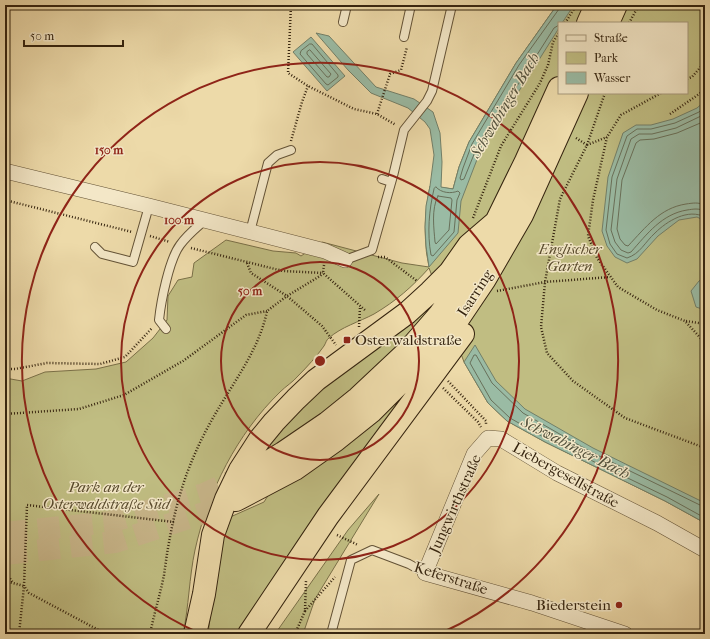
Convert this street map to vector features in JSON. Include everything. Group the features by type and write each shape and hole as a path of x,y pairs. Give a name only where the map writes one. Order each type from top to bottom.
{"highway":[{"path":"588,22 596,5"},
{"path":"608,22 616,5"},
{"name":"Isarring","path":"250,473 327,423 358,398 406,352 440,314 475,265 526,161 558,90"},
{"name":"Isarring","path":"236,500 296,469 371,412 422,361 454,325 485,279 522,215 577,94"},
{"path":"249,634 328,516 462,335 487,294 510,246 522,215"},
{"path":"195,634 204,594 213,535 226,499 240,470 260,439 291,403 316,380 407,313 430,292 450,272 470,245 497,221"}],"street":[{"path":"5,171 205,220 350,258"},
{"name":"Liebergesellstraße","path":"488,438 500,439 557,473 705,550"},
{"name":"Jungwirthstraße","path":"425,573 474,454 488,438"},
{"name":"Keferstraße","path":"425,573 532,603 625,634"}],"lane":[{"path":"343,22 347,5"},
{"path":"404,37 411,5"},
{"path":"350,258 372,250 405,128 427,101 432,91 452,5"},
{"path":"250,232 268,163 277,155 290,150"},
{"path":"382,179 391,182"},
{"path":"95,247 102,254 133,262 149,206"},
{"path":"166,329 159,320 161,304 174,257 180,245 190,233 205,220"},
{"name":"Keferstraße","path":"351,560 372,550 409,564 425,573"},
{"path":"331,634 351,560"}],"path":[{"path":"292,5 288,73 308,86 354,109 377,114 405,128"},
{"path":"566,22 576,5"},
{"path":"630,22 639,5"},
{"path":"471,224 501,146 540,83 548,65 553,42 558,34"},
{"path":"377,114 390,74 401,70 408,41 404,37"},
{"path":"688,79 692,77 705,62"},
{"path":"290,150 302,102 308,86"},
{"path":"670,114 705,90"},
{"path":"605,94 587,145 560,199 545,282 541,327 547,353 573,381 625,418 705,448"},
{"path":"659,94 621,115 607,137 593,200 588,236 597,258 618,287 657,310 685,321 705,324"},
{"path":"571,134 587,145"},
{"path":"587,145 607,137"},
{"path":"5,200 141,234 247,263 283,271 323,273 366,311"},
{"path":"5,414 79,409 124,395 183,361 246,315 267,311 286,296 320,276 323,273 325,251"},
{"path":"350,258 385,257 422,285"},
{"path":"247,263 251,273 286,296 322,326 336,345"},
{"path":"495,292 545,282 610,276"},
{"path":"359,327 360,306"},
{"path":"150,634 164,574 180,493 191,463 219,408 248,360 259,338 267,311"},
{"path":"5,369 15,370 47,363 100,364 124,357 159,320"},
{"path":"685,321 705,343"},
{"path":"443,376 486,421 488,438"},
{"path":"441,386 478,422 488,438"},
{"path":"19,634 24,586 27,505 174,522"},
{"path":"337,535 345,539"},
{"path":"295,634 305,611 351,560"},
{"path":"5,571 13,583"},
{"path":"305,611 306,575"},
{"path":"5,581 24,586 29,593 106,634"}],"green space":[{"path":"557,5 705,5 705,523 665,501 545,442 507,421 488,403 464,362 429,268 397,299 374,314 350,325 328,339 308,365 280,392 250,426 226,465 208,506 193,560 183,634 5,634 5,378 22,381 45,372 96,369 126,362 153,338 167,320 168,296 178,280 192,277 194,263 226,240 273,251 296,253 301,256 322,242 402,263 429,267 426,251 425,231 426,208 430,186 453,189 459,167 469,142 516,63"},
{"path":"434,299 439,304 427,318 330,413 263,454 279,429 303,403"},
{"path":"393,402 397,406 241,634 208,634 217,564 228,518 264,502 269,494"},
{"path":"379,494 315,599 303,634 275,634 348,530"}],"water":[{"name":"Schwabinger Bach","path":"557,5 574,5 563,22 558,22 558,30 483,144 461,201 458,233 429,267 425,227 426,206 434,155 430,129 425,122 408,108 371,93 348,70 316,33 329,36 376,87 414,99 433,112 440,133 442,162 441,187 453,189 459,167 469,142 516,63"},
{"path":"311,37 345,76 327,91 293,52"},
{"path":"705,101 705,221 697,217 679,220 658,236 637,259 627,263 615,257 607,246 602,231 608,177 623,133 636,125 651,125 673,119 697,108"},
{"path":"705,277 705,310 696,307 691,291 699,281"},
{"name":"Schwabinger Bach","path":"475,345 496,381 525,409 593,448 705,503 705,523 665,501 545,442 507,421 488,403 464,362"}],"tunnel":[{"path":"5,533 110,522 204,494 247,474"},
{"path":"5,554 115,542 207,512 236,500"}],"place":[{"name":"Osterwaldstraße","path":"347,340"},
{"name":"Biederstein","path":"619,605"}],"park label":[{"name":"Englischer Garten","path":"570,258"},
{"name":"Park an der Osterwaldstraße Süd","path":"106,496"}]}
